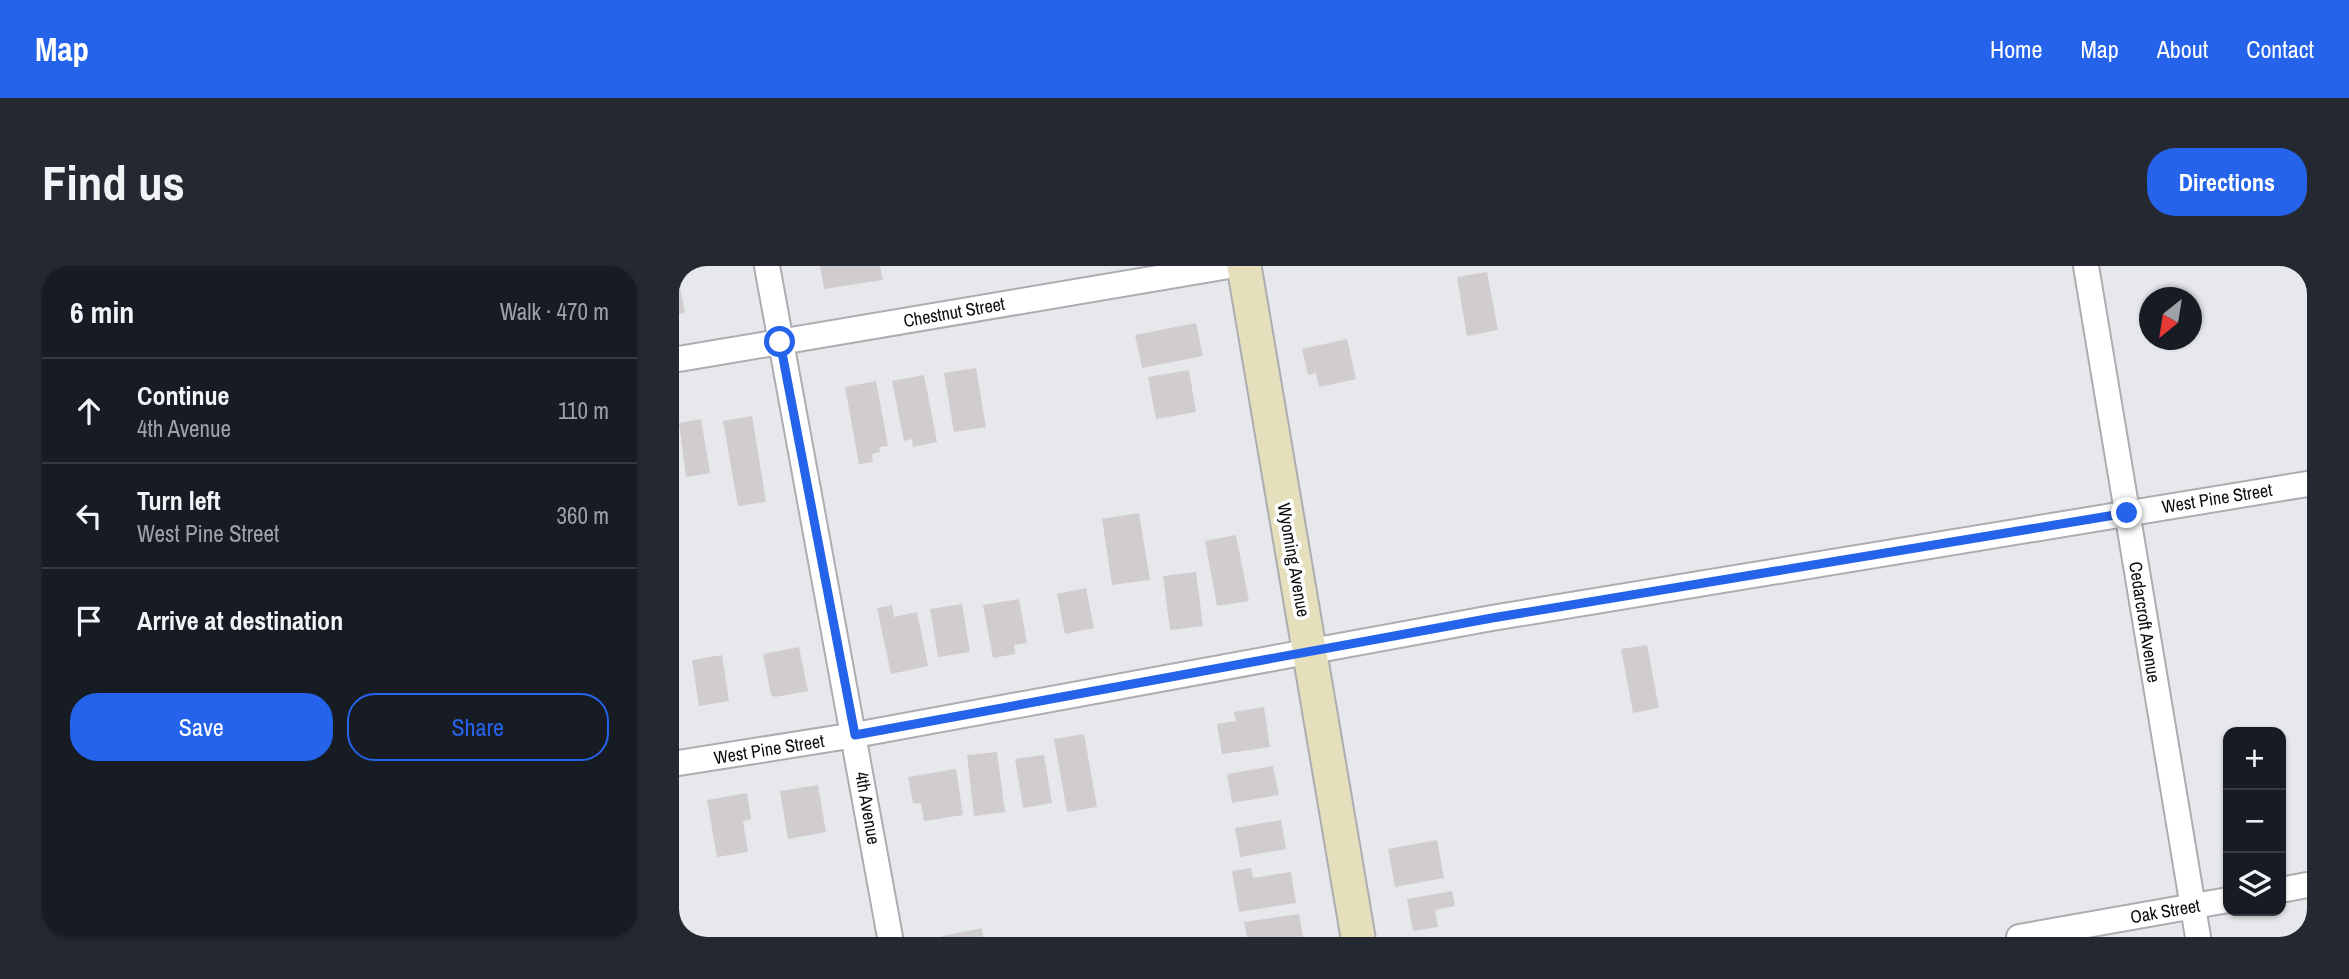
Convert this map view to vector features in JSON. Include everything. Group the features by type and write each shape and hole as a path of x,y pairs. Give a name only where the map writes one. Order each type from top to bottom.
{"street":[{"name":"4th Avenue","path":"767,266 890,937"},
{"name":"Chestnut Street","path":"679,359 1229,266"},
{"name":"Wyoming Avenue","path":"1244,266 1358,937"},
{"name":"Cedarcroft Avenue","path":"2086,266 2198,937"},
{"name":"West Pine Street","path":"679,763 855,735 1492,618 2307,484"},
{"path":"2286,889 2307,885"},
{"name":"Oak Street","path":"2019,937 2223,901"}],"building":[{"path":"820,266 880,266 883,280 824,289"},
{"path":"1487,272 1498,330 1467,336 1457,277"},
{"path":"679,282 685,313 679,314"},
{"path":"1196,323 1203,356 1142,368 1135,335"},
{"path":"1347,339 1356,379 1319,387 1316,373 1308,375 1302,349"},
{"path":"976,368 986,427 954,432 944,373"},
{"path":"1189,370 1196,412 1156,419 1148,377"},
{"path":"924,375 937,442 913,447 912,439 904,441 892,381"},
{"path":"876,381 888,446 879,447 880,452 872,454 873,462 859,464 845,387"},
{"path":"752,416 766,502 738,506 723,421"},
{"path":"701,419 710,473 686,477 679,423"},
{"path":"1139,513 1150,580 1112,585 1102,519"},
{"path":"1236,535 1249,601 1217,606 1205,541"},
{"path":"1196,572 1203,626 1170,630 1163,576"},
{"path":"1086,588 1094,628 1065,634 1057,594"},
{"path":"1019,599 1027,643 1014,645 1015,654 993,658 983,605"},
{"path":"962,604 970,652 938,657 930,609"},
{"path":"892,605 894,617 917,612 928,666 891,674 877,608"},
{"path":"1647,645 1659,708 1633,713 1621,649"},
{"path":"799,647 808,691 775,697 771,695 763,654"},
{"path":"722,655 729,701 699,706 692,660"},
{"path":"1264,707 1270,747 1222,754 1217,724 1236,721 1234,712"},
{"path":"1084,734 1097,807 1067,812 1054,739"},
{"path":"997,752 1005,812 974,816 967,755"},
{"path":"1044,755 1052,803 1023,808 1015,759"},
{"path":"1273,766 1279,795 1232,803 1227,774"},
{"path":"956,769 963,815 924,821 921,804 913,803 908,777"},
{"path":"818,785 826,832 788,839 780,791"},
{"path":"747,793 751,819 743,821 748,852 717,857 707,800"},
{"path":"1281,820 1286,849 1240,857 1235,828"},
{"path":"1437,840 1444,878 1395,887 1388,849"},
{"path":"1251,868 1253,878 1291,872 1296,903 1239,912 1232,871"},
{"path":"1452,891 1455,906 1435,910 1438,927 1413,931 1407,899"},
{"path":"1299,914 1303,937 1247,937 1244,922"},
{"path":"982,928 983,937 942,937 942,936"}],"route":[{"path":"780,342 855,735 1492,618 2127,513"}]}
